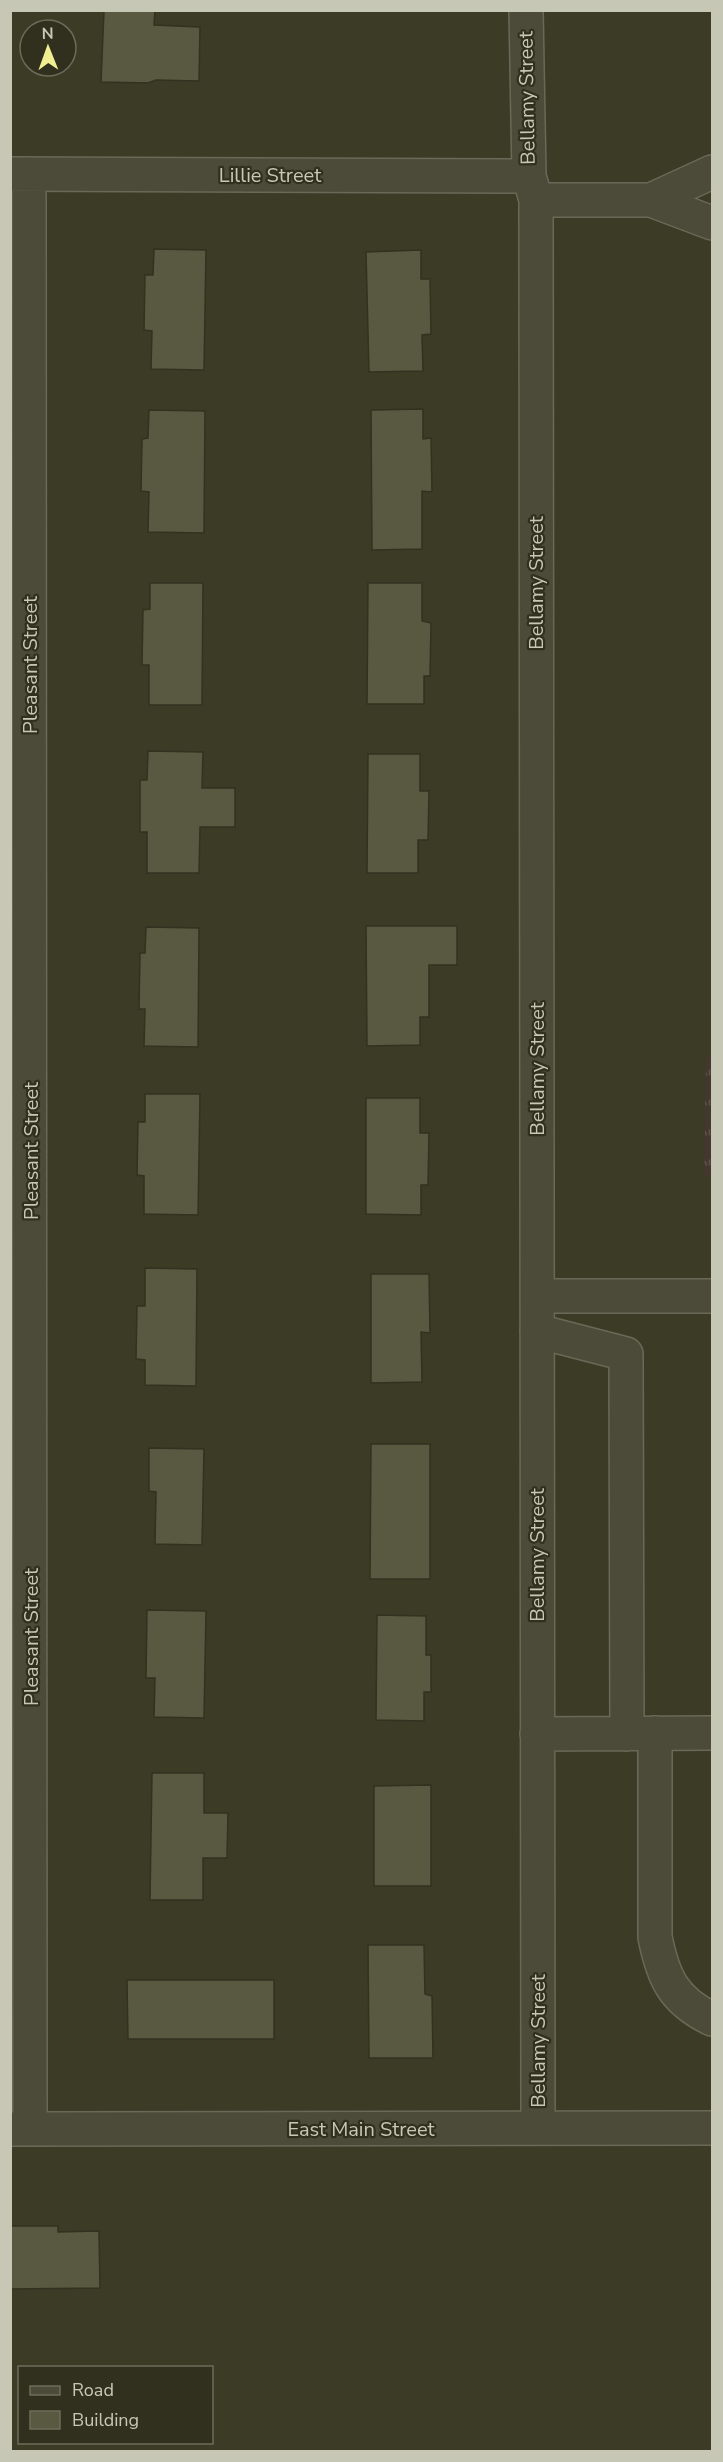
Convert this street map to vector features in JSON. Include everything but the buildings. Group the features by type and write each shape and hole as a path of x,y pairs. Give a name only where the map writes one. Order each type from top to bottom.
{"street":[{"name":"Bellamy Street","path":"526,10 533,188 538,2128"},
{"path":"651,200 712,172"},
{"name":"Lillie Street","path":"20,174 533,188 651,200"},
{"name":"Pleasant Street","path":"20,174 20,2129"},
{"path":"651,200 712,223"},
{"path":"537,1296 712,1296"},
{"path":"537,1331 626,1354 641,1734 656,1937 661,1965 674,1990 695,2011 712,2019"},
{"path":"537,1734 712,1733"},
{"name":"East Main Street","path":"20,2129 712,2128"}],"green space":[{"path":"712,1052 712,1177 708,1177 704,1172 706,1060"}]}
